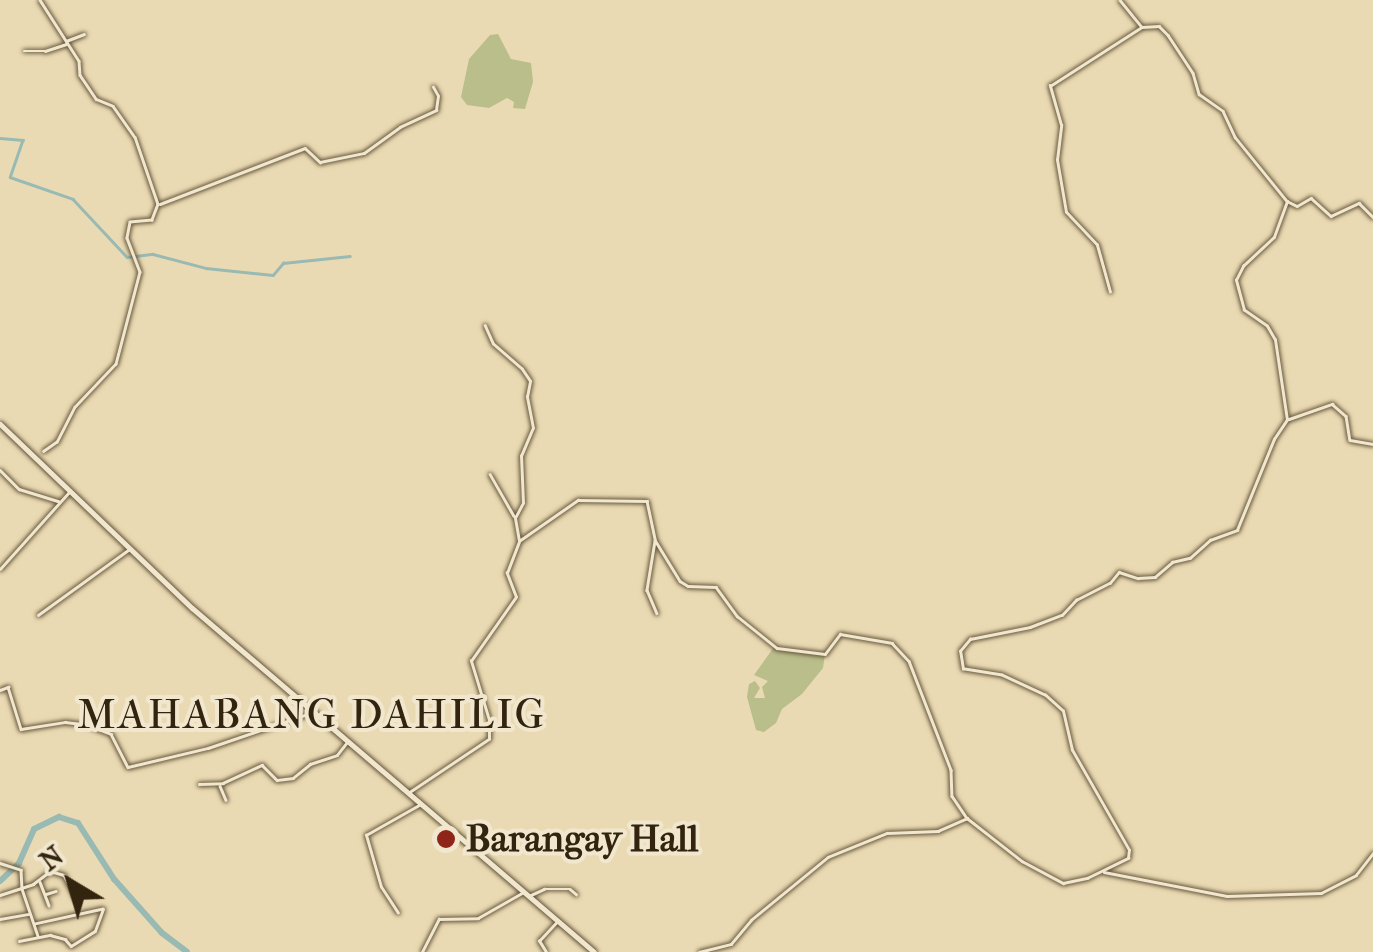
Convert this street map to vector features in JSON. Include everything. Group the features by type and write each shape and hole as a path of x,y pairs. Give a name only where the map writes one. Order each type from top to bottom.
{"street":[{"path":"40,0 79,61 80,74 96,100 114,106 136,136 158,204 152,220 130,222 127,238 140,272 116,364 75,407 57,442 40,454"},
{"path":"1120,0 1142,27"},
{"path":"1110,292 1097,245 1066,212 1058,160 1061,124 1050,86 1142,27 1158,26 1168,35 1193,74 1199,94 1223,110 1235,137 1287,200 1297,206 1312,198 1331,216 1359,203 1373,216"},
{"path":"24,51 45,51 84,34"},
{"path":"158,204 305,148 320,162 364,154 400,127 436,110 438,96 433,87"},
{"path":"1287,200 1274,236 1243,266 1235,285 1244,310 1267,326 1275,340 1287,420"},
{"path":"485,326 493,344 530,381 527,397 533,428 521,456 522,502 514,518"},
{"path":"655,540 684,584 716,587 737,616 780,650 825,654 840,634 892,642 909,662 951,770 952,796 967,818 1022,861 1071,884 1128,858 1130,850 1072,750 1062,711 1045,695 1002,675 963,669 958,662 961,646 970,639 1030,628 1062,615 1076,600 1110,583 1119,572 1153,578 1172,562 1192,557 1210,540 1235,532 1277,433 1287,420 1336,404 1348,419 1352,441 1373,444"},
{"path":"0,424 40,454 128,550 419,805 594,952"},
{"path":"0,470 20,489 59,501"},
{"path":"490,474 514,518 519,541"},
{"path":"0,569 70,491"},
{"path":"406,793 489,739 489,720 471,661 516,597 507,573 519,541 562,508 588,498 647,501 652,508 655,540 647,590 657,613"},
{"path":"38,615 128,550"},
{"path":"0,690 8,687 21,729 65,722 88,725 111,734 116,753 128,767 220,744 312,712"},
{"path":"199,784 219,784 262,765 278,780 293,778 310,764 337,756 347,740"},
{"path":"219,784 226,800"},
{"path":"398,913 381,887 366,835 419,805"},
{"path":"699,952 731,944 751,920 828,858 887,833 938,831 967,818"},
{"path":"1102,870 1123,879 1169,882 1227,896 1321,893 1352,877 1373,853"},
{"path":"0,864 20,868 22,889 38,938"},
{"path":"0,895 22,889 50,871 64,874 76,897"},
{"path":"39,880 49,905"},
{"path":"422,952 440,919 478,918 544,889 570,889 576,894"},
{"path":"45,895 56,892"},
{"path":"19,941 64,938 71,946 95,931 103,910 34,924"},
{"path":"0,919 31,914"},
{"path":"546,952 539,941 557,922"}],"green space":[{"path":"498,34 511,59 531,63 533,82 525,109 513,108 514,102 507,98 489,108 467,105 461,97 469,59 490,35"},
{"path":"774,647 825,654 823,668 764,732 756,730 747,697 749,684 755,681 760,688 754,698 765,698 762,687 768,681 754,675"}],"waterway":[{"path":"0,138 23,140 10,177 73,199 127,257 153,254 206,268 273,275 283,263 350,256"},
{"path":"0,881 19,863 34,829 59,817 78,823 114,879 162,933 187,952"}],"place":[{"name":"Barangay Hall","path":"446,839"}],"district":[{"name":"MAHABANG DAHILIG","path":"312,715"}]}
